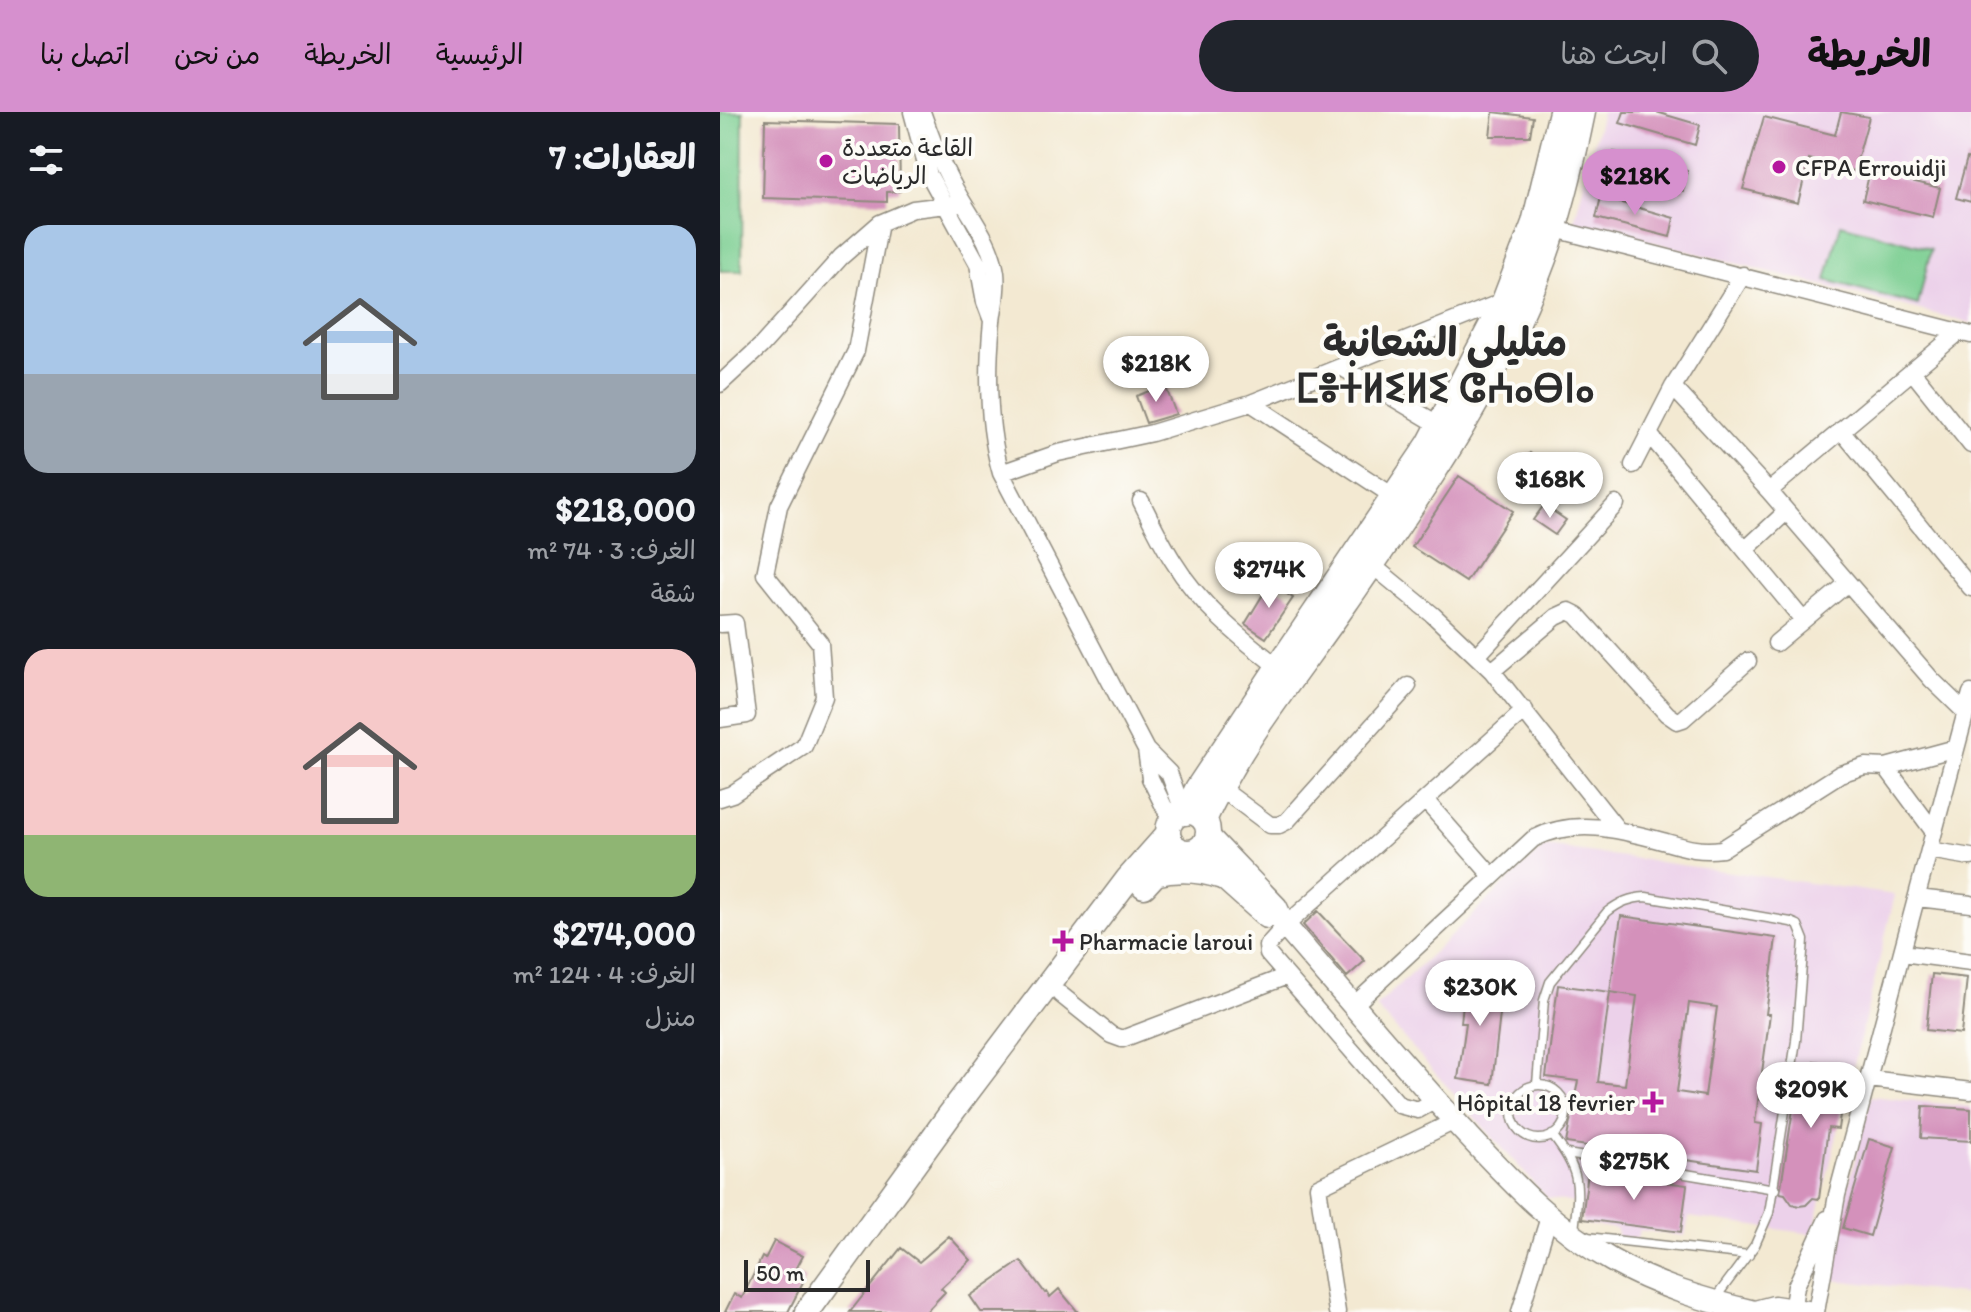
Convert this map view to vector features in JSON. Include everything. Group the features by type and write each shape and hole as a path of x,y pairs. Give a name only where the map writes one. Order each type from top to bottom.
{"main road":[{"path":"822,1312 1219,787 1364,558 1393,496 1439,425 1544,226 1561,112"},
{"path":"807,1312 949,1116 1119,891 1186,830 1197,789 1278,667 1447,453 1515,327 1544,226 1583,112"},
{"path":"1186,830 1222,877 1267,917 1285,926"},
{"path":"1186,830 1276,907 1285,926 1436,1100 1520,1191 1549,1217 1609,1259 1638,1274 1712,1302 1754,1312 1767,1307 1797,1311"},
{"path":"1154,874 1181,869 1209,872 1222,877"}],"street":[{"path":"912,112 924,160 978,264 985,302 992,320"},
{"path":"922,112 937,152 993,258 997,289 992,320 990,430 1001,473 1146,750 1169,773 1186,830"},
{"path":"720,384 761,346 841,257 880,223 913,209 963,203"},
{"path":"720,798 732,794 804,746 824,697 820,643 765,574 779,506 856,351 880,223"},
{"path":"1544,226 1965,334"},
{"path":"1633,465 1673,387 1743,275"},
{"path":"1001,473 1089,444 1152,433 1251,403 1504,301"},
{"path":"1769,491 1912,371 1965,334"},
{"path":"1343,368 1439,425"},
{"path":"1912,371 1971,445"},
{"path":"1673,387 1769,491 1932,680 1966,713"},
{"path":"1251,403 1393,496"},
{"path":"1841,430 1971,588"},
{"path":"1649,434 1803,620"},
{"path":"1141,501 1173,562 1201,599 1233,633 1278,667"},
{"path":"1477,656 1616,504"},
{"path":"1745,550 1786,512"},
{"path":"1364,558 1433,615 1492,671 1617,829"},
{"path":"1776,643 1848,583"},
{"path":"1492,671 1556,617 1569,611 1577,615 1667,714 1677,721 1748,661"},
{"path":"720,624 735,623 747,715 720,719"},
{"path":"1219,787 1270,825 1287,821 1408,686"},
{"path":"1816,1312 1837,1195 1971,693"},
{"path":"1436,1100 1418,1110 1399,1105 1287,976 1267,949 1268,942 1525,710"},
{"path":"1354,1005 1533,839 1552,829 1575,826 1617,829 1703,852 1722,849 1840,774 1865,766 1886,767 1956,748"},
{"path":"1886,767 1934,832"},
{"path":"1425,800 1492,876"},
{"path":"1929,850 1971,857"},
{"path":"1917,898 1971,904"},
{"path":"1902,953 1971,962"},
{"path":"1060,994 1111,1035 1122,1039 1287,976"},
{"path":"1869,1079 1971,1091"},
{"path":"1337,1312 1318,1187 1455,1121"},
{"path":"1797,1311 1796,1286 1837,1195"},
{"path":"1520,1312 1549,1217"}],"lane":[{"path":"1537,1084 1544,1000 1550,982 1607,912 1618,903 1646,897 1798,925 1804,940 1796,1041 1775,1189 1763,1232 1712,1302"},
{"path":"1537,1084 1556,1091 1566,1109 1560,1129 1541,1138 1521,1132 1512,1114 1518,1094 1537,1084"},
{"path":"1552,1135 1567,1154 1578,1181 1574,1236 1749,1255"},
{"path":"1567,1154 1775,1189"}],"shaded area":[{"name":"CFPA Errouidji","path":"1602,112 1971,112 1971,323 1574,222"},
{"name":"Hôpital 18 fevrier","path":"1545,846 1895,895 1813,1234 1689,1217 1685,1236 1639,1230 1637,1239 1617,1237 1617,1229 1582,1224 1579,1204 1547,1198 1376,1007"},
{"path":"1871,1096 1971,1107 1971,1295 1825,1279"}],"green space":[{"path":"720,112 743,112 742,271 720,271"},
{"path":"1841,224 1931,249 1918,305 1826,280"}],"building":[{"path":"1493,112 1533,117 1530,136 1490,136"},
{"path":"1624,112 1656,112 1700,125 1695,145 1620,123"},
{"path":"1841,112 1869,117 1854,171 1809,159 1798,203 1743,189 1764,117 1835,135"},
{"name":"القاعة متعددة الرياضات","path":"765,120 899,124 900,191 887,192 887,202 763,198"},
{"path":"1614,152 1687,171 1683,191 1609,170"},
{"path":"1967,158 1971,159 1971,202 1956,198"},
{"path":"1870,171 1940,188 1933,217 1863,200"},
{"path":"1601,197 1674,218 1670,237 1596,218"},
{"path":"1165,385 1176,414 1146,423 1136,396"},
{"path":"1530,453 1554,471 1536,494 1512,477"},
{"path":"1459,476 1513,511 1466,582 1412,547"},
{"path":"1544,505 1566,520 1555,535 1533,520"},
{"path":"1270,583 1293,598 1266,638 1245,624"},
{"path":"1318,911 1365,961 1347,977 1303,925"},
{"path":"1621,916 1776,938 1766,1014 1770,1014 1755,1123 1762,1124 1756,1170 1566,1143 1578,1081 1546,1077 1558,985 1610,992","holes":["1610,992 1637,996 1625,1085 1598,1082","1689,1003 1717,1007 1705,1096 1677,1092"]},
{"path":"1932,974 1967,978 1961,1034 1926,1030"},
{"path":"1466,975 1504,979 1492,1084 1458,1079 1466,1023 1461,1023"},
{"path":"1814,1061 1836,1065 1836,1070 1846,1072 1838,1129 1828,1128 1819,1199 1813,1198 1806,1205 1799,1206 1780,1193 1800,1064 1814,1066"},
{"path":"1923,1106 1971,1109 1971,1141 1921,1138"},
{"path":"1869,1139 1895,1147 1870,1236 1843,1228"},
{"path":"1588,1172 1687,1185 1681,1232 1582,1219"},
{"path":"949,1236 971,1260 941,1288 945,1292 926,1312 850,1312 901,1248 919,1262"},
{"path":"774,1241 803,1256 794,1273 805,1278 788,1312 725,1312 734,1294 742,1298 762,1257 765,1259"},
{"path":"1021,1261 1045,1293 1050,1297 1059,1289 1078,1312 981,1312 970,1296"}],"place":[{"name":"القاعة متعددة الرياضات","path":"826,161"},
{"name":"CFPA Errouidji","path":"1779,167"},
{"name":"Pharmacie laroui","path":"1063,941"},
{"name":"Hôpital 18 fevrier","path":"1653,1102"}],"district":[{"name":"متليلي الشعانبة ⵎⴻⵜⵍⵉⵍⵉ ⵛⵄⴰⴱⵏⴰ","path":"1445,365"}]}
